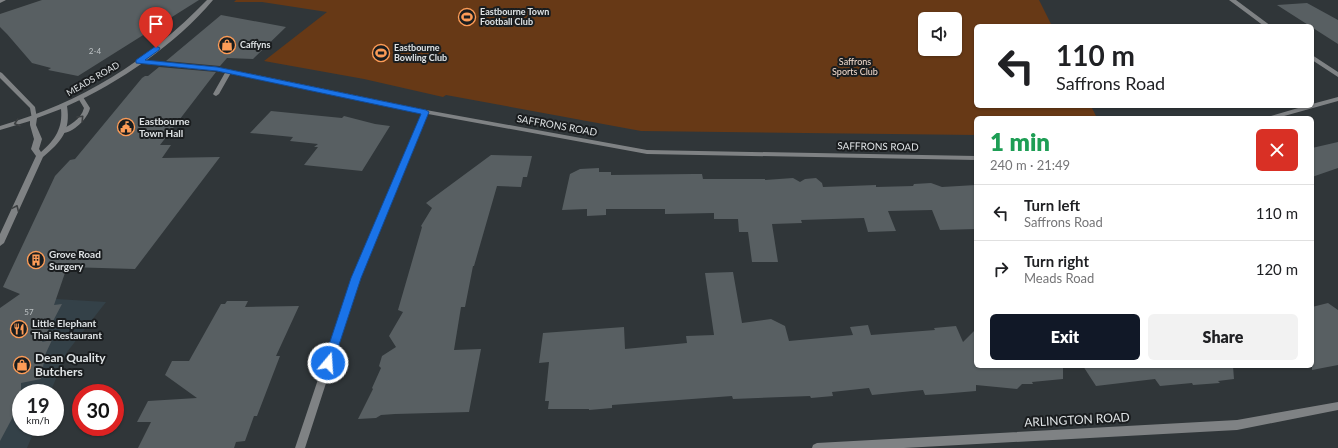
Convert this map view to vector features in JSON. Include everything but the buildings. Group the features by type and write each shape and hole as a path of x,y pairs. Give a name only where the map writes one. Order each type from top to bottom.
{"street":[{"name":"MEADS ROAD","path":"0,128 34,118 81,98 139,62 177,32 210,0"},
{"path":"1232,0 1265,24"},
{"path":"1314,58 1338,75"},
{"name":"SAFFRONS ROAD","path":"139,62 229,71 426,112 647,152 974,158"},
{"path":"216,94 229,71"},
{"path":"0,74 33,108 33,125 38,139 35,148 40,156"},
{"path":"62,132 77,122 84,115 86,108 81,98"},
{"path":"1314,106 1338,99"},
{"path":"0,243 40,156 54,144 62,132 66,122 64,106"},
{"path":"1276,116 1305,108"},
{"path":"300,448 356,278 426,112"},
{"name":"ARLINGTON ROAD","path":"817,448 1237,425 1338,406"}],"shaded area":[{"path":"56,299 106,302 67,352 54,384 12,384 12,436 32,436 27,448 0,448 0,308 35,300"}],"green space":[{"name":"Saffrons Sports Club","path":"236,0 1039,0 1051,24 974,24 974,108 1092,108 1096,116 974,116 974,135 641,131 446,95 443,97 364,79 264,61 327,12 262,2 234,2"}],"place":[{"name":"Eastbourne Town Football Club","path":"467,17"},
{"name":"Caffyns","path":"227,45"},
{"name":"Eastbourne Bowling Club","path":"381,53"},
{"name":"Eastbourne Town Hall","path":"126,127"},
{"name":"Grove Road Surgery","path":"36,260"},
{"name":"Little Elephant Thai Restaurant","path":"19,329"},
{"name":"Dean Quality Butchers","path":"22,365"}],"route":[{"path":"156,48 139,62 217,69 426,112 356,278 328,363"}]}
